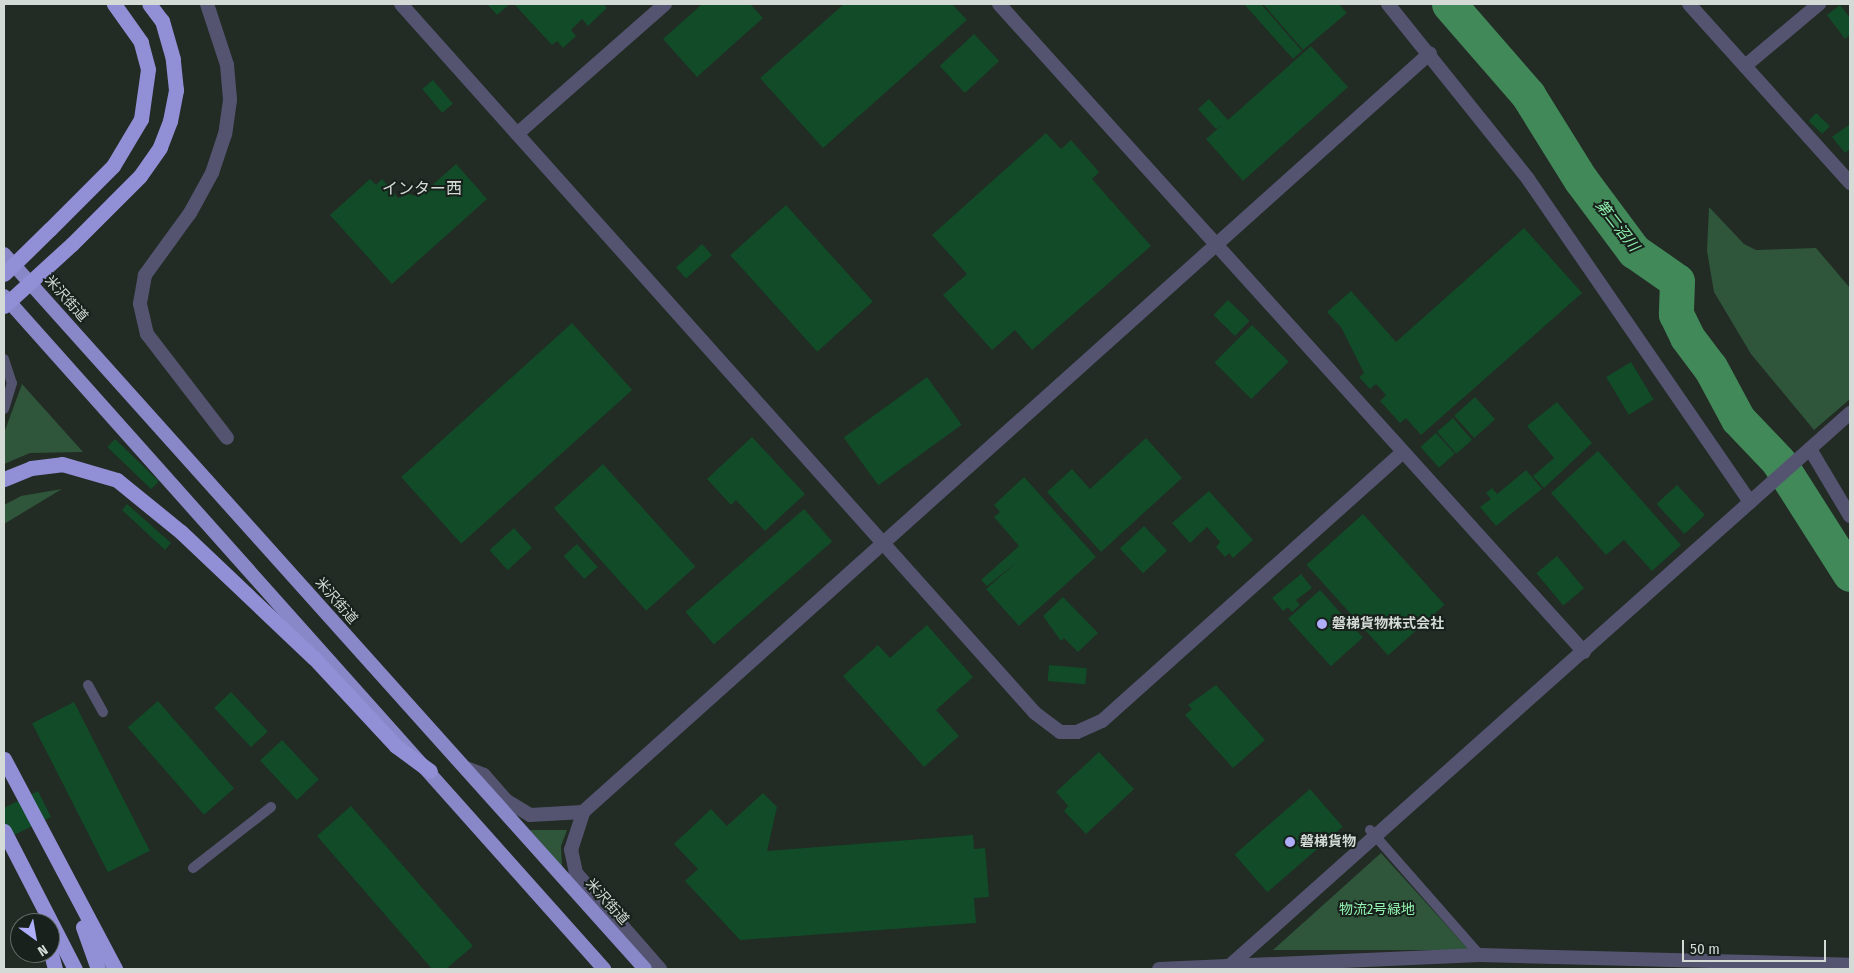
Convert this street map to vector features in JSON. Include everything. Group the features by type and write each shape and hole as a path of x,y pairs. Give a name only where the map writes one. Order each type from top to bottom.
{"highway":[{"path":"4,274 113,166 141,119 148,69 141,42 114,4"},
{"path":"4,306 72,244 140,176 160,147 170,121 176,90 173,59 162,21 149,4"},
{"name":"米沢街道","path":"4,254 645,969"},
{"path":"4,296 430,771 604,969"},
{"path":"4,479 31,468 62,464 117,480 181,532 314,658 396,746 430,771"},
{"path":"4,759 67,886 115,969"},
{"path":"4,831 75,969"},
{"path":"67,886 98,969"},
{"path":"34,889 40,913"}],"street":[{"path":"206,4 227,65 230,100 225,134 212,172 190,213 145,275 140,304 147,334 227,438"},
{"path":"402,4 516,134 1036,713 1060,732 1077,732 1102,721 1401,454"},
{"path":"516,134 665,4"},
{"path":"999,4 1215,248 1401,454 1584,652"},
{"path":"1388,4 1430,53 1528,180 1750,502"},
{"path":"1689,4 1850,183"},
{"path":"1745,66 1819,4"},
{"path":"660,969 576,873 571,850 583,812 886,545 1430,53"},
{"path":"1228,967 1373,833 1584,652 1850,413"},
{"path":"1805,453 1850,516"},
{"path":"466,768 484,775 507,801 530,815 583,812"},
{"path":"1159,969 1480,955 1638,964 1850,965"}],"lane":[{"path":"4,359 12,384 4,409"},
{"path":"88,685 103,712"},
{"path":"193,868 271,806"},
{"path":"1373,833 1480,955"}],"green space":[{"path":"1709,207 1744,244 1756,250 1816,248 1850,288 1850,399 1814,430 1751,354 1714,292 1707,251"},
{"path":"22,384 83,452 30,453 4,464 4,433"},
{"path":"62,489 4,524 4,505 21,496"},
{"path":"530,830 567,830 561,846 562,867"},
{"name":"物流2号緑地","path":"1381,853 1469,950 1273,950"}],"building":[{"path":"487,4 510,4 497,15"},
{"path":"514,4 603,4 607,8 588,26 582,19 571,30 576,36 563,48 557,41 552,45"},
{"path":"702,4 750,4 763,18 697,77 663,39"},
{"path":"844,4 952,4 967,20 823,148 760,78"},
{"path":"1244,4 1261,4 1302,51 1293,59"},
{"path":"1263,4 1339,4 1347,13 1303,50"},
{"path":"1840,5 1850,18 1850,35 1845,39 1827,15"},
{"path":"974,34 999,61 965,93 940,66"},
{"path":"1311,46 1348,87 1243,181 1206,139 1222,125 1216,129 1198,109 1209,99 1228,120"},
{"path":"433,80 453,104 442,113 422,89"},
{"path":"1816,113 1830,126 1822,134 1808,121"},
{"path":"1850,124 1850,149 1845,153 1832,137"},
{"path":"1046,133 1061,149 1071,140 1099,172 1092,179 1151,246 1032,350 1015,330 992,350 943,295 967,274 932,235"},
{"path":"456,164 487,199 392,284 330,215 370,179 376,185 382,179 398,198 409,194 419,197"},
{"path":"786,205 873,302 817,352 730,255"},
{"path":"1524,228 1582,293 1421,435 1406,418 1400,423 1380,401 1386,395 1376,384 1370,389 1359,377 1364,373 1341,327 1327,312 1351,291 1396,342"},
{"path":"702,244 712,255 686,279 676,267"},
{"path":"1228,300 1250,321 1235,336 1213,315"},
{"path":"572,323 632,390 461,544 401,477"},
{"path":"1252,325 1289,362 1251,399 1215,362"},
{"path":"1631,362 1654,400 1629,415 1606,377"},
{"path":"927,377 962,425 878,485 844,438"},
{"path":"1475,397 1495,419 1474,438 1454,416"},
{"path":"1557,402 1592,443 1544,488 1533,476 1554,458 1527,426"},
{"path":"1453,418 1472,440 1456,454 1437,432"},
{"path":"1436,433 1455,454 1439,468 1420,447"},
{"path":"752,437 805,494 765,531 736,500 731,505 707,479"},
{"path":"1146,438 1182,478 1101,552 1047,492 1072,469 1090,489"},
{"path":"115,439 159,481 151,489 107,447"},
{"path":"1598,451 1681,545 1652,571 1624,540 1606,555 1551,493"},
{"path":"603,464 695,567 646,611 554,508"},
{"path":"1526,470 1542,489 1496,526 1480,507 1491,499 1486,493 1492,488 1497,494"},
{"path":"1024,477 1096,557 1019,626 986,589 1017,562 987,586 981,580 1019,546 994,517 1000,512 994,505"},
{"path":"1677,485 1705,515 1684,534 1657,504"},
{"path":"1209,491 1253,540 1233,558 1229,553 1225,557 1216,547 1220,542 1207,527 1190,543 1172,523"},
{"path":"127,504 171,543 165,550 122,510"},
{"path":"804,509 832,541 714,644 686,612"},
{"path":"1363,514 1445,605 1388,656 1307,565"},
{"path":"1144,526 1167,551 1143,573 1120,549"},
{"path":"514,528 532,548 508,570 489,550"},
{"path":"577,544 598,567 584,579 564,556"},
{"path":"1557,556 1584,588 1563,606 1536,573"},
{"path":"1301,574 1312,588 1296,600 1300,605 1292,612 1288,607 1283,611 1272,598"},
{"name":"磐梯貨物株式会社","path":"1320,590 1363,638 1331,666 1288,619"},
{"path":"1063,597 1098,633 1078,652 1064,638 1061,641 1043,616"},
{"path":"927,625 973,677 936,710 959,736 924,767 843,676 878,645 890,658"},
{"path":"1049,665 1087,668 1085,684 1048,681"},
{"path":"1216,685 1265,740 1233,768 1185,715 1192,709 1188,705"},
{"path":"231,692 268,731 251,747 214,708"},
{"path":"158,701 234,789 204,815 128,727"},
{"path":"74,702 150,851 108,872 32,723"},
{"path":"282,740 319,779 297,800 260,760"},
{"path":"1099,752 1134,789 1086,834 1064,811 1068,806 1056,792"},
{"name":"磐梯貨物","path":"1310,789 1343,827 1267,892 1235,855"},
{"path":"38,791 51,817 4,840 4,808"},
{"path":"763,793 777,807 767,851 973,835 974,849 985,848 989,897 974,898 976,923 740,940 685,881 698,869 674,844 711,809 727,826"},
{"path":"351,806 473,946 446,969 432,969 317,836"}],"waterway":[{"name":"第二沼川","path":"1449,4 1528,95 1581,180 1634,251 1677,281 1676,314 1687,337 1710,367 1738,419 1778,461 1850,574"}],"place":[{"name":"磐梯貨物株式会社","path":"1322,624"},
{"name":"磐梯貨物","path":"1290,842"}],"district":[{"name":"インター西","path":"422,189"}]}
